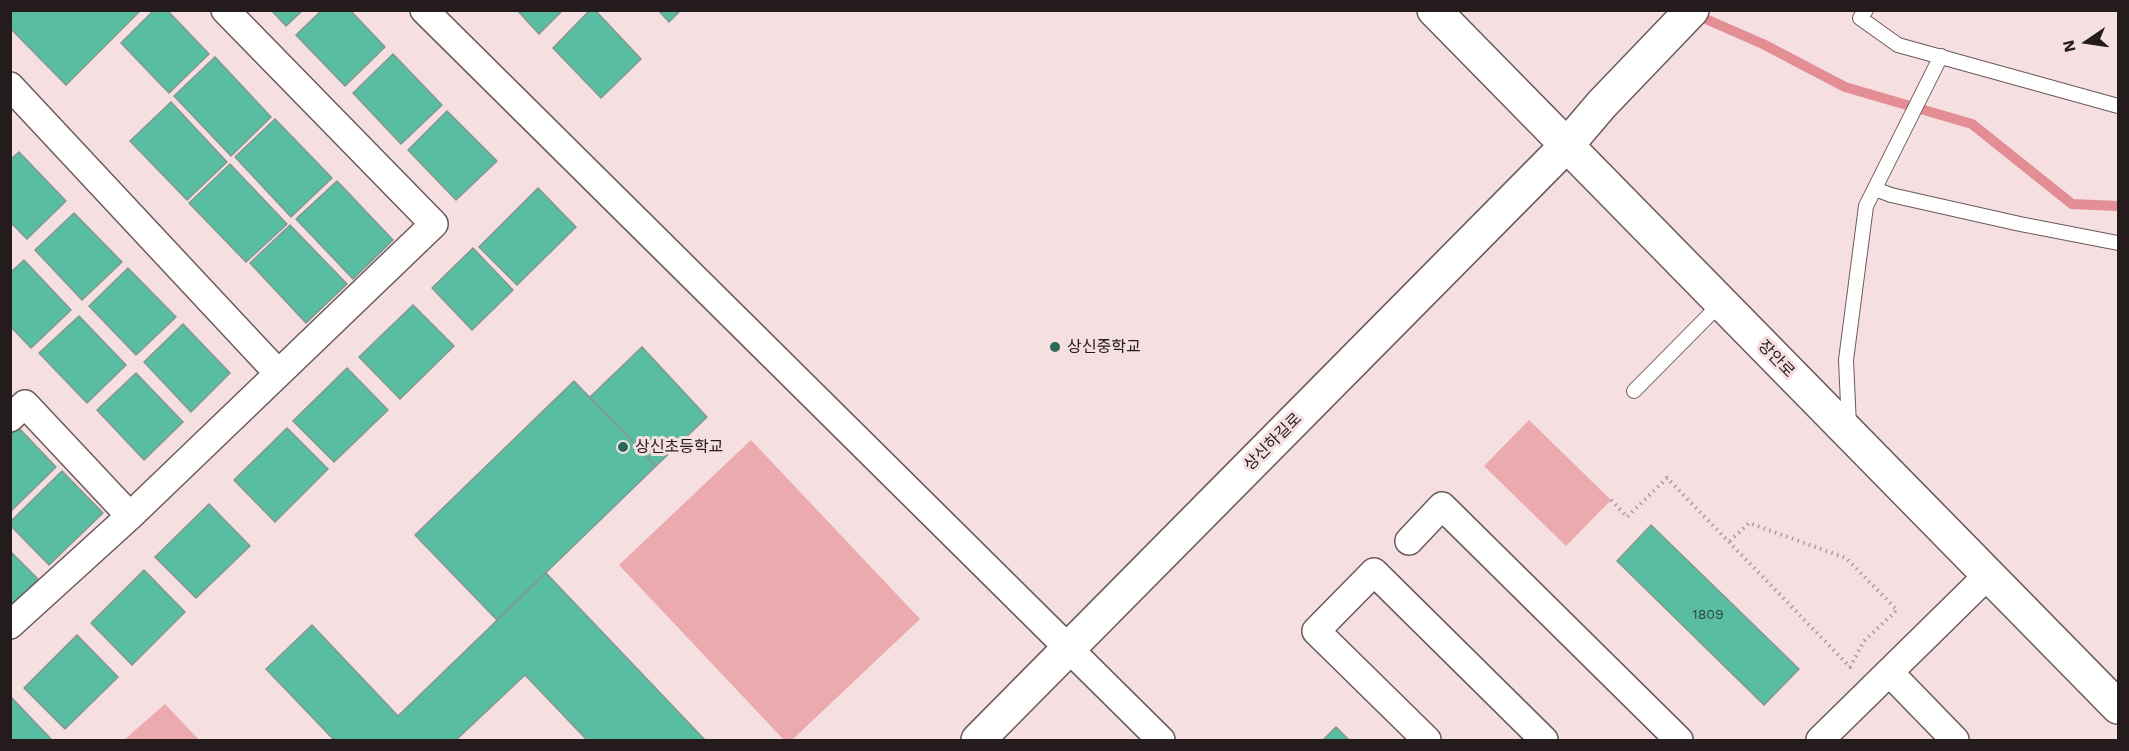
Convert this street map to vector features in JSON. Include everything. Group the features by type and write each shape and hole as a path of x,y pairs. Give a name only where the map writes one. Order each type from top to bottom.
{"street":[{"path":"10,625 130,516 434,224 225,10"},
{"path":"424,10 1161,741"},
{"name":"장안로","path":"1434,10 2118,707"},
{"name":"상신하길로","path":"978,741 1567,145 1602,104 1692,10"},
{"path":"10,86 278,373"},
{"path":"15,403 130,516"},
{"path":"1409,541 1442,506 1679,741"},
{"path":"1427,741 1316,631 1374,572 1544,741"},
{"path":"1820,741 1988,575"},
{"path":"1889,672 1955,741"}],"lane":[{"path":"1866,10 1860,18 1898,45 2118,105"},
{"path":"1849,434 1846,360 1866,206 1941,56"},
{"path":"1878,183 1891,195 2118,243"},
{"path":"1634,391 1721,303"}],"path":[{"path":"1611,500 1627,517 1667,478 1850,667 1864,641 1897,610 1846,558 1749,523 1729,542"}],"shaded area":[{"path":"1529,420 1611,500 1566,546 1484,466"},
{"path":"751,440 920,619 792,740 784,740 619,565"},
{"path":"165,704 199,740 124,740"}],"building":[{"path":"10,10 141,10 66,85 10,28"},
{"path":"154,10 167,10 209,54 169,93 121,43"},
{"path":"271,10 303,10 286,26"},
{"path":"322,10 350,10 385,47 345,86 296,35"},
{"path":"517,10 563,10 539,34"},
{"path":"590,10 595,10 641,59 601,98 553,48"},
{"path":"658,10 681,10 669,22"},
{"path":"393,54 442,105 401,144 353,93"},
{"path":"215,57 271,117 231,156 174,96"},
{"path":"171,102 227,162 187,200 130,141"},
{"path":"447,111 497,161 456,200 408,150"},
{"path":"275,119 332,178 291,217 235,157"},
{"path":"19,152 66,201 27,239 10,222 10,160"},
{"path":"230,164 287,224 246,262 189,203"},
{"path":"337,181 393,240 353,279 296,219"},
{"path":"538,188 576,227 517,285 479,247"},
{"path":"74,213 122,262 82,300 35,250"},
{"path":"290,225 347,284 306,323 250,263"},
{"path":"473,248 513,290 472,330 432,288"},
{"path":"24,260 71,310 31,348 10,326 10,273"},
{"path":"128,268 176,317 136,355 89,306"},
{"path":"413,305 454,346 400,399 359,357"},
{"path":"79,316 126,365 87,403 39,353"},
{"path":"183,324 230,373 191,412 144,362"},
{"path":"642,347 707,417 656,466 590,397"},
{"path":"347,368 388,410 334,462 293,421"},
{"path":"136,373 183,422 144,460 97,410"},
{"path":"574,381 656,466 497,620 415,535"},
{"path":"16,425 56,467 10,512 10,430"},
{"path":"287,428 328,469 275,522 234,480"},
{"path":"62,471 103,513 49,565 10,525 10,522"},
{"path":"209,504 250,546 196,598 155,557"},
{"path":"1651,525 1799,669 1764,705 1617,561"},
{"path":"10,551 39,580 10,607"},
{"path":"144,570 185,612 132,665 91,623"},
{"path":"546,573 705,740 587,740 525,675 456,740 334,740 266,669 312,625 398,716"},
{"path":"77,635 118,677 65,729 24,688"},
{"path":"11,697 51,739 50,740 10,740"},
{"path":"1336,727 1349,740 1323,740"}],"waterway":[{"path":"1692,13 1763,44 1845,87 1972,124 2072,204 2118,206"}],"place":[{"name":"상신중학교","path":"1055,347"},
{"name":"상신초등학교","path":"623,447"}]}
